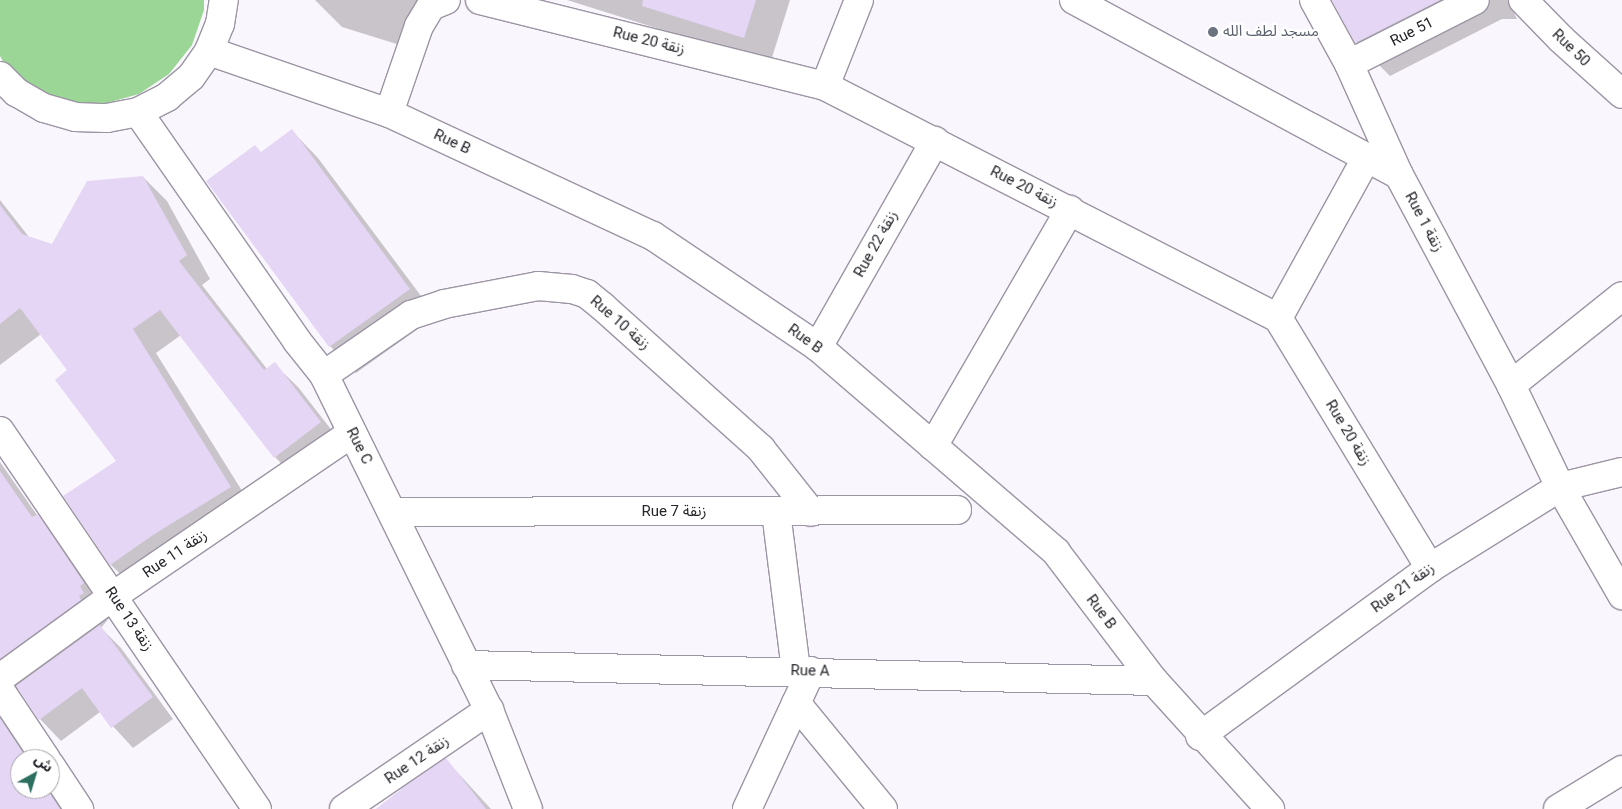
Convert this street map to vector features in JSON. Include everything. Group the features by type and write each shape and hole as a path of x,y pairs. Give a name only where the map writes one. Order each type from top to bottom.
{"street":[{"path":"0,76 16,92 44,108 75,117 107,118 138,112 167,98 191,77 209,51 220,24 224,0"},
{"path":"389,113 419,26 431,6 446,0"},
{"name":"Rue 20 زنقة","path":"480,0 825,86 1278,318 1430,568"},
{"path":"825,86 859,0"},
{"name":"Rue 1 زنقة","path":"1074,0 1399,175 1511,385 1560,486 1622,595"},
{"path":"1314,0 1349,64 1399,175"},
{"name":"Rue 51","path":"1349,64 1475,0"},
{"name":"Rue 50","path":"1523,0 1561,40 1622,94"},
{"name":"Rue B","path":"209,51 389,113 653,236 818,347 1056,552 1154,681 1200,736 1270,809"},
{"name":"Rue C","path":"138,112 297,341 324,375 466,665 490,710 528,809"},
{"name":"Rue 22 زنقة","path":"818,347 935,141"},
{"path":"1278,318 1367,158"},
{"path":"934,446 1070,210"},
{"name":"Rue 10 زنقة","path":"324,375 411,315 444,304 538,286 572,289 587,294 603,307 761,449 811,512"},
{"path":"1511,385 1622,296"},
{"name":"Rue 13 زنقة","path":"0,431 256,809"},
{"name":"Rue 11 زنقة","path":"0,678 113,596 352,433"},
{"name":"Rue 21 زنقة","path":"1200,736 1430,568 1560,486 1622,472"},
{"name":"Rue 7 زنقة","path":"392,512 956,510"},
{"path":"747,809 796,703 803,671 776,512"},
{"name":"Rue A","path":"466,665 803,671 1154,681"},
{"path":"0,690 39,749"},
{"path":"796,703 883,809"},
{"name":"Rue 12 زنقة","path":"344,809 490,710"},
{"path":"1558,809 1622,770"},
{"path":"60,780 79,809"}],"green space":[{"path":"0,0 204,0 204,10 192,45 169,74 139,94 103,104 66,101 32,87 4,63 0,56"}],"building":[{"path":"643,0 756,0 744,38 642,6"},
{"path":"1332,0 1440,0 1355,43"},
{"path":"292,129 410,289 329,347 206,181 255,145 261,152"},
{"path":"143,176 187,255 179,261 264,370 275,362 321,422 274,458 160,310 133,329 231,487 153,535 110,565 63,496 116,461 55,380 67,370 20,308 0,324 0,205 22,234 52,244 87,181"},
{"path":"0,471 32,517 38,514 84,583 80,586 84,593 79,596 81,600 0,659"},
{"path":"100,625 153,697 111,728 82,688 39,720 16,686"},
{"path":"0,718 20,749 10,749 10,799 54,799 60,809 0,809"},
{"path":"446,758 486,809 376,809 405,786"}],"place":[{"name":"مسجد لطف الله","path":"1213,32"}]}
